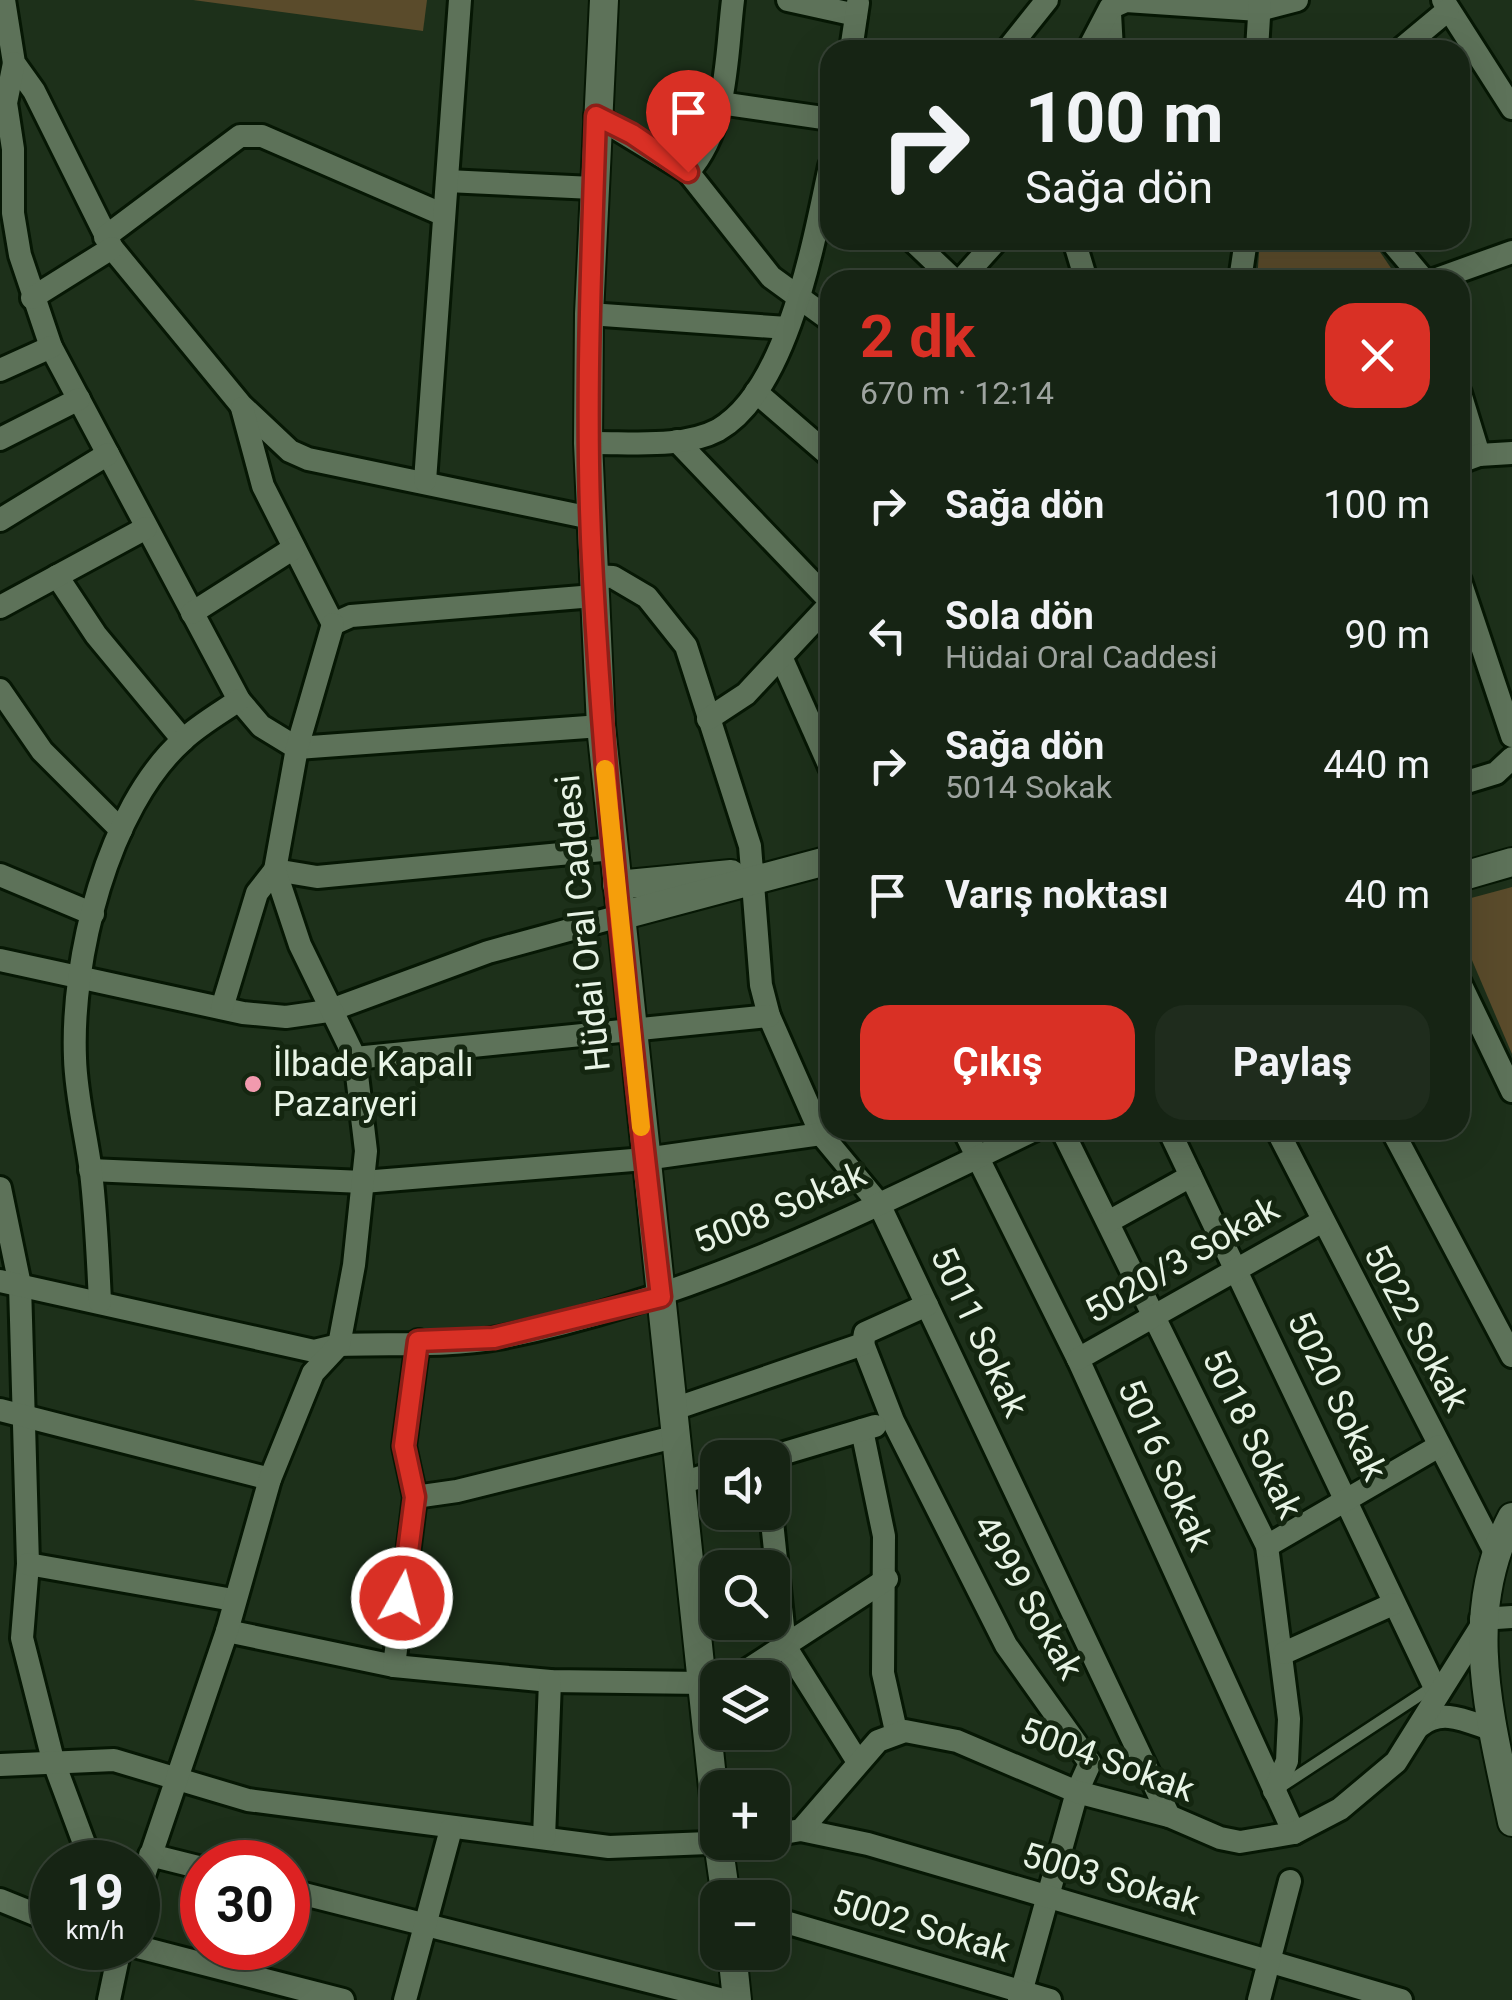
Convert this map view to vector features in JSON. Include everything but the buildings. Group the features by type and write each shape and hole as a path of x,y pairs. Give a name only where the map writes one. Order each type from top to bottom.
{"street":[{"path":"425,481 460,0"},
{"name":"Hüdai Oral Caddesi","path":"604,0 588,314 588,444 601,726 673,1423 704,1660"},
{"path":"688,172 701,158 720,103 733,0"},
{"path":"788,0 857,8 852,40"},
{"path":"1015,40 1047,0"},
{"path":"1110,4 1126,1 1260,5 1297,0"},
{"path":"1093,40 1110,4"},
{"path":"1110,4 1112,40"},
{"path":"1258,40 1260,5"},
{"path":"1410,40 1445,5 1468,40"},
{"path":"3,7 14,63 34,91 109,242 241,405 290,451 308,460 591,518"},
{"path":"1470,43 1512,107"},
{"path":"14,63 3,104 13,149 7,215 32,298 52,347 146,528 239,700 261,726 297,748 601,726"},
{"path":"720,103 820,118"},
{"path":"596,116 632,134 688,172 771,278 820,314"},
{"path":"32,298 109,242 240,136 262,136 444,215"},
{"path":"447,181 594,188"},
{"path":"588,444 677,441 715,431 736,416 756,392 800,302 820,211"},
{"path":"924,250 946,270"},
{"path":"968,270 987,250"},
{"path":"1398,250 1416,270"},
{"path":"1462,270 1512,252"},
{"path":"588,314 786,328"},
{"path":"0,370 52,347"},
{"path":"756,392 820,447"},
{"path":"0,439 79,399"},
{"path":"222,1008 257,893 275,870 297,748 333,624 263,486 241,405"},
{"path":"677,441 820,591"},
{"path":"1470,458 1512,453"},
{"path":"0,520 108,454"},
{"path":"0,607 146,528"},
{"path":"192,613 294,548"},
{"path":"57,576 96,635 182,740"},
{"name":"5011 Sokak","path":"593,586 613,577 631,586 664,613 686,646 750,846 761,985 769,1016 820,1132"},
{"path":"333,624 351,616 593,586"},
{"path":"1470,611 1512,736"},
{"path":"708,719 746,694 820,614"},
{"path":"782,659 820,745"},
{"path":"0,690 42,751 121,830"},
{"path":"100,1302 90,1170 75,1058 80,979 94,914 121,830 150,776 182,740 239,700"},
{"path":"1470,781 1496,774 1512,758"},
{"path":"275,870 317,877 613,848"},
{"path":"0,960 222,1008 286,1017 328,1010 488,952 820,862"},
{"path":"1470,874 1512,862"},
{"path":"155,1840 227,1630 270,1478 313,1373 339,1345 354,1265 363,1182 364,1119 355,1058 328,1010 275,870"},
{"path":"617,885 730,874 753,878"},
{"path":"0,876 94,914"},
{"path":"1470,1004 1512,1091"},
{"path":"355,1058 632,1033 769,1016"},
{"path":"90,1170 363,1182 645,1159 820,1134"},
{"name":"5011 Sokak","path":"826,1140 879,1204 1169,1816"},
{"name":"5016 Sokak","path":"969,1140 1078,1360 1294,1833"},
{"name":"5008 Sokak","path":"10,1283 314,1351 339,1345 494,1338 661,1297 792,1247 1013,1140"},
{"name":"5018 Sokak","path":"1067,1140 1267,1546 1290,1719 1287,1762 1274,1791"},
{"name":"5020 Sokak","path":"1174,1140 1348,1497 1392,1604 1436,1690"},
{"name":"5022 Sokak","path":"1282,1140 1497,1556"},
{"path":"1397,1140 1512,1356"},
{"path":"1108,1222 1191,1176"},
{"path":"0,1188 26,1417 28,1564 11,1637 83,1840"},
{"name":"5020/3 Sokak","path":"1078,1360 1321,1222"},
{"path":"415,1497 457,1491 673,1423 863,1344 865,1333 927,1305"},
{"path":"394,1666 415,1497 404,1446 418,1341"},
{"name":"4999 Sokak","path":"863,1344 894,1421 1006,1644 1090,1764 1077,1792 1020,1996"},
{"path":"0,1410 270,1478"},
{"path":"790,1451 894,1421"},
{"path":"790,1832 801,1830 858,1762 878,1742 896,1732 882,1673 887,1579 884,1536 862,1430"},
{"path":"1267,1546 1438,1446"},
{"path":"680,1483 700,1477"},
{"path":"1512,1517 1497,1556 1481,1623 1512,1822"},
{"path":"773,1530 785,1646 858,1762"},
{"path":"28,1564 233,1600"},
{"path":"763,1660 887,1579"},
{"path":"1284,1653 1392,1604"},
{"path":"1481,1623 1512,1617"},
{"name":"5004 Sokak","path":"896,1732 926,1732 956,1741 1077,1792 1169,1816 1203,1832 1240,1842 1294,1833 1329,1816 1380,1780 1420,1726 1436,1690 1481,1623"},
{"path":"227,1630 394,1666 700,1690"},
{"path":"544,1838 550,1681"},
{"path":"1420,1726 1430,1717 1447,1716 1501,1742"},
{"path":"0,1764 114,1760 248,1800 450,1829 609,1847 700,1842"},
{"path":"405,2000 428,1926 450,1829"},
{"name":"5003 Sokak","path":"801,1830 868,1844 1401,2000"},
{"path":"1259,2000 1290,1881"},
{"path":"310,1896 724,2000"},
{"path":"0,1900 30,1912"},
{"name":"5002 Sokak","path":"790,1924 1020,1996 1050,2000"},
{"path":"160,1953 342,2000"},
{"path":"109,2000 115,1970"},
{"path":"734,1970 736,2000"}],"lane":[{"path":"1274,1791 1436,1690"}],"shaded area":[{"path":"193,0 427,0 423,31"},
{"path":"1259,250 1379,250 1392,270 1258,270"},
{"path":"1512,887 1512,1054 1470,955 1470,898"}],"slow traffic":[{"path":"605,769 641,1127"}],"place":[{"name":"İlbade Kapalı Pazaryeri","path":"253,1084"}],"route":[{"path":"402,1598 415,1497 404,1446 418,1341 494,1338 661,1297 601,726 592,576 588,314 596,116 632,134 688,172"}]}
